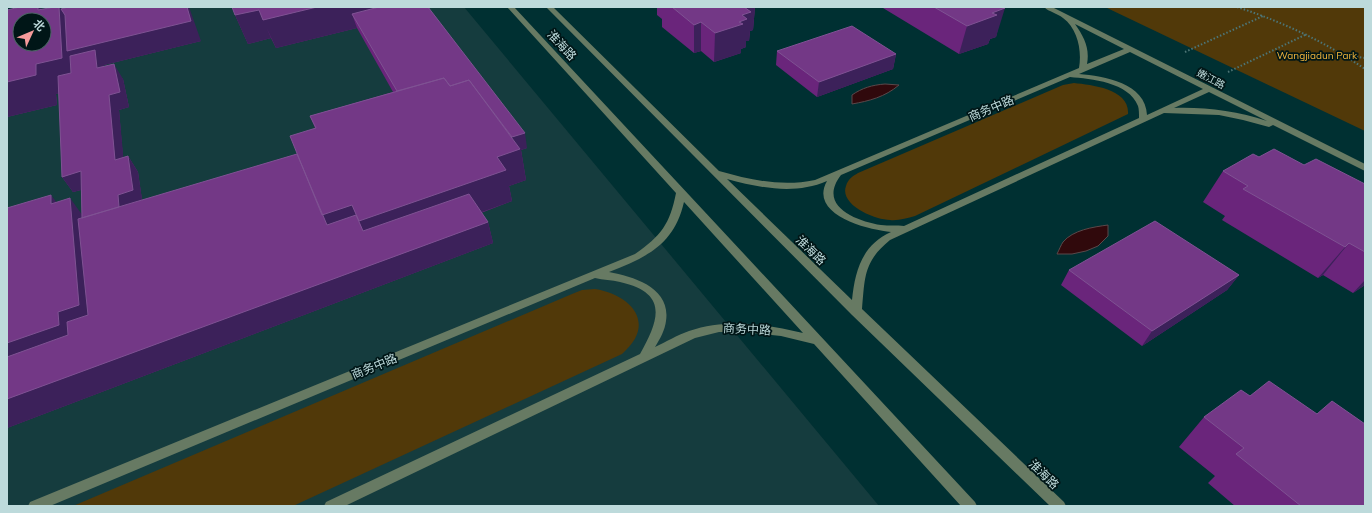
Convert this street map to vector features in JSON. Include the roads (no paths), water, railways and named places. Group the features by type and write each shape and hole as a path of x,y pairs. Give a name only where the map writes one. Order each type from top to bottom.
{"street":[{"name":"淮海路","path":"510,7 970,506"},
{"name":"淮海路","path":"549,7 856,312 1059,506"},
{"name":"嫩江路","path":"1047,7 1365,168"},
{"path":"1066,16 1083,42 1086,51 1083,68"},
{"name":"商务中路","path":"714,172 744,182 768,186 790,186 817,182 1130,49"},
{"path":"1068,75 1111,81 1131,92 1142,103 1144,111 1143,119"},
{"path":"856,312 864,265 872,251 887,238 1209,89"},
{"path":"1161,111 1187,109 1235,115 1264,123 1308,139"},
{"path":"837,174 829,185 828,196 832,204 846,216 862,224 879,229 891,230 910,227"},
{"name":"商务中路","path":"35,506 639,256 656,245 670,229 678,212 681,192"},
{"path":"594,275 615,276 634,282 650,291 660,304 661,320 656,335 644,357"},
{"name":"商务中路","path":"331,506 692,335 717,328 742,327 767,329 818,341"}],"park label":[{"name":"Wangjiadun Park","path":"1317,55"}]}
